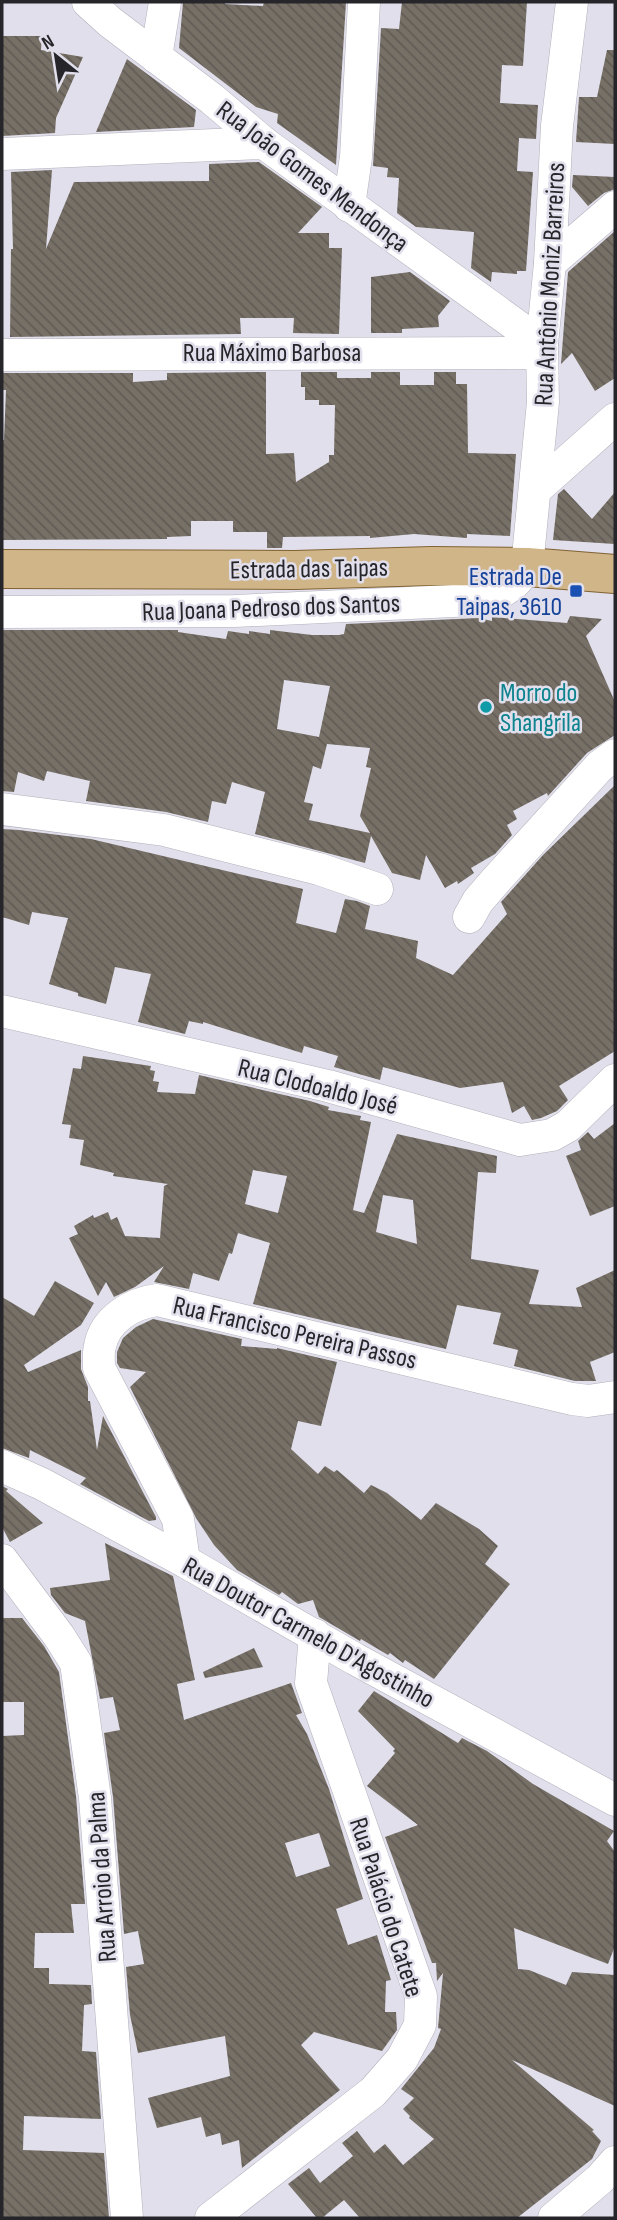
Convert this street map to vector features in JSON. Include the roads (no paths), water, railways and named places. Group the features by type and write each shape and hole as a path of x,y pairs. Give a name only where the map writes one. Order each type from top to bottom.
{"main road":[{"name":"Estrada das Taipas","path":"2,569 527,567 615,574"}],"street":[{"name":"Rua João Gomes Mendonça","path":"88,2 264,143 542,348"},
{"path":"156,57 165,2"},
{"path":"349,206 356,157 364,2"},
{"name":"Rua Antônio Moniz Barreiros","path":"527,567 543,402 542,348 558,127 578,7"},
{"path":"2,154 264,143"},
{"path":"550,263 615,207"},
{"name":"Rua Máximo Barbosa","path":"2,355 542,348"},
{"path":"535,490 615,419"},
{"name":"Rua Joana Pedroso dos Santos","path":"2,611 235,611 475,600 494,597 504,592 527,567"},
{"path":"469,917 478,901 497,879 600,766 615,755"},
{"path":"2,809 164,831 319,869 377,889"},
{"name":"Rua Clodoaldo José","path":"2,1011 328,1086 520,1140 552,1135 568,1126 615,1080"},
{"name":"Rua Francisco Pereira Passos","path":"184,1561 178,1519 99,1368 100,1346 106,1332 120,1314 138,1302 157,1300 572,1399 589,1401 615,1397"},
{"name":"Rua Doutor Carmelo D'Agostinho","path":"2,1466 42,1484 184,1561 355,1659 615,1800"},
{"name":"Rua Arroio da Palma","path":"2,1560 76,1663 95,1798 127,2218"},
{"name":"Rua Palácio do Catete","path":"211,2218 373,2092 402,2059 420,2025 421,1996 312,1684 315,1634"},
{"path":"554,2218 600,2179 615,2162"}],"place":[{"name":"Estrada De Taipas, 3610","path":"576,591"},
{"name":"Morro do Shangrila","path":"486,707"}]}
